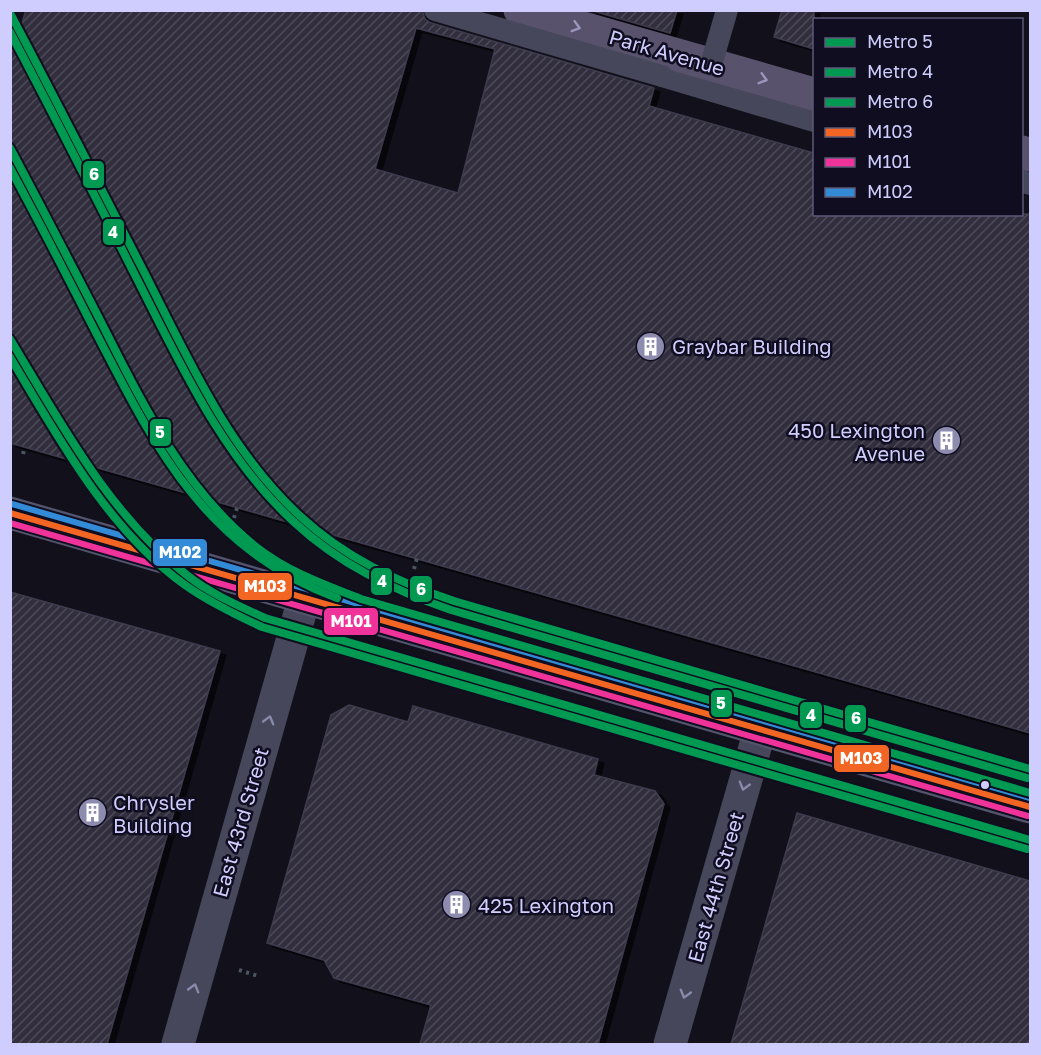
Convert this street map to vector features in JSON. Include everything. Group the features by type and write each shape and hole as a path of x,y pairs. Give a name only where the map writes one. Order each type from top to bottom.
{"main road":[{"name":"Park Avenue","path":"520,10 813,94"},
{"path":"10,513 1030,807"}],"street":[{"name":"East 43rd Street","path":"178,1044 304,599"},
{"name":"East 44th Street","path":"670,1044 760,730"}],"lane":[{"path":"435,10 813,121"},
{"path":"711,65 727,10"}],"path":[{"path":"23,454 25,447"},
{"path":"234,518 237,507"},
{"path":"316,541 320,530"},
{"path":"414,569 417,558"}],"building":[{"path":"26,10 422,10 425,19 431,23 654,88 649,106 813,153 813,216 1023,216 1023,214 1030,214 1030,733 10,443 10,20 22,23","holes":["416,28 495,49 458,193 375,169"]},
{"path":"590,10 677,10 670,33"},
{"path":"782,10 814,10 813,49 774,37"},
{"name":"Chrysler Building","path":"10,592 220,651 107,1044 10,1044"},
{"name":"425 Lexington","path":"349,705 408,722 413,706 598,759 594,775 655,791 664,804 598,1044 420,1044 431,1005 334,978 324,960 267,943 331,715"},
{"path":"797,813 1030,881 1030,1044 731,1044"}],"metro line":[{"name":"6","path":"10,13 210,399 251,461 274,490 317,531 372,567 454,601 1030,769"},
{"name":"4","path":"10,32 185,373 223,437 268,496 294,522 329,551 408,594 451,610 1027,778"},
{"name":"5","path":"10,148 132,383 166,443 206,498 229,523 267,555 306,577 361,599 1030,793"},
{"name":"4","path":"10,168 138,411 161,451 187,488 217,521 251,551 291,577 337,598"},
{"name":"6","path":"10,339 88,466 134,525 188,576 235,604 265,618 1030,840"},
{"name":"4","path":"10,357 66,450 108,510 157,563 185,585 242,618 262,627 1027,849"}],"transit line":[{"name":"M102","path":"12,504 1030,798"},
{"name":"M103","path":"10,513 1030,807"},
{"name":"M101","path":"10,523 1028,816"}],"place":[{"name":"Graybar Building","path":"651,346"},
{"name":"450 Lexington Avenue","path":"946,441"},
{"name":"Chrysler Building","path":"92,813"},
{"name":"425 Lexington","path":"457,905"}]}
